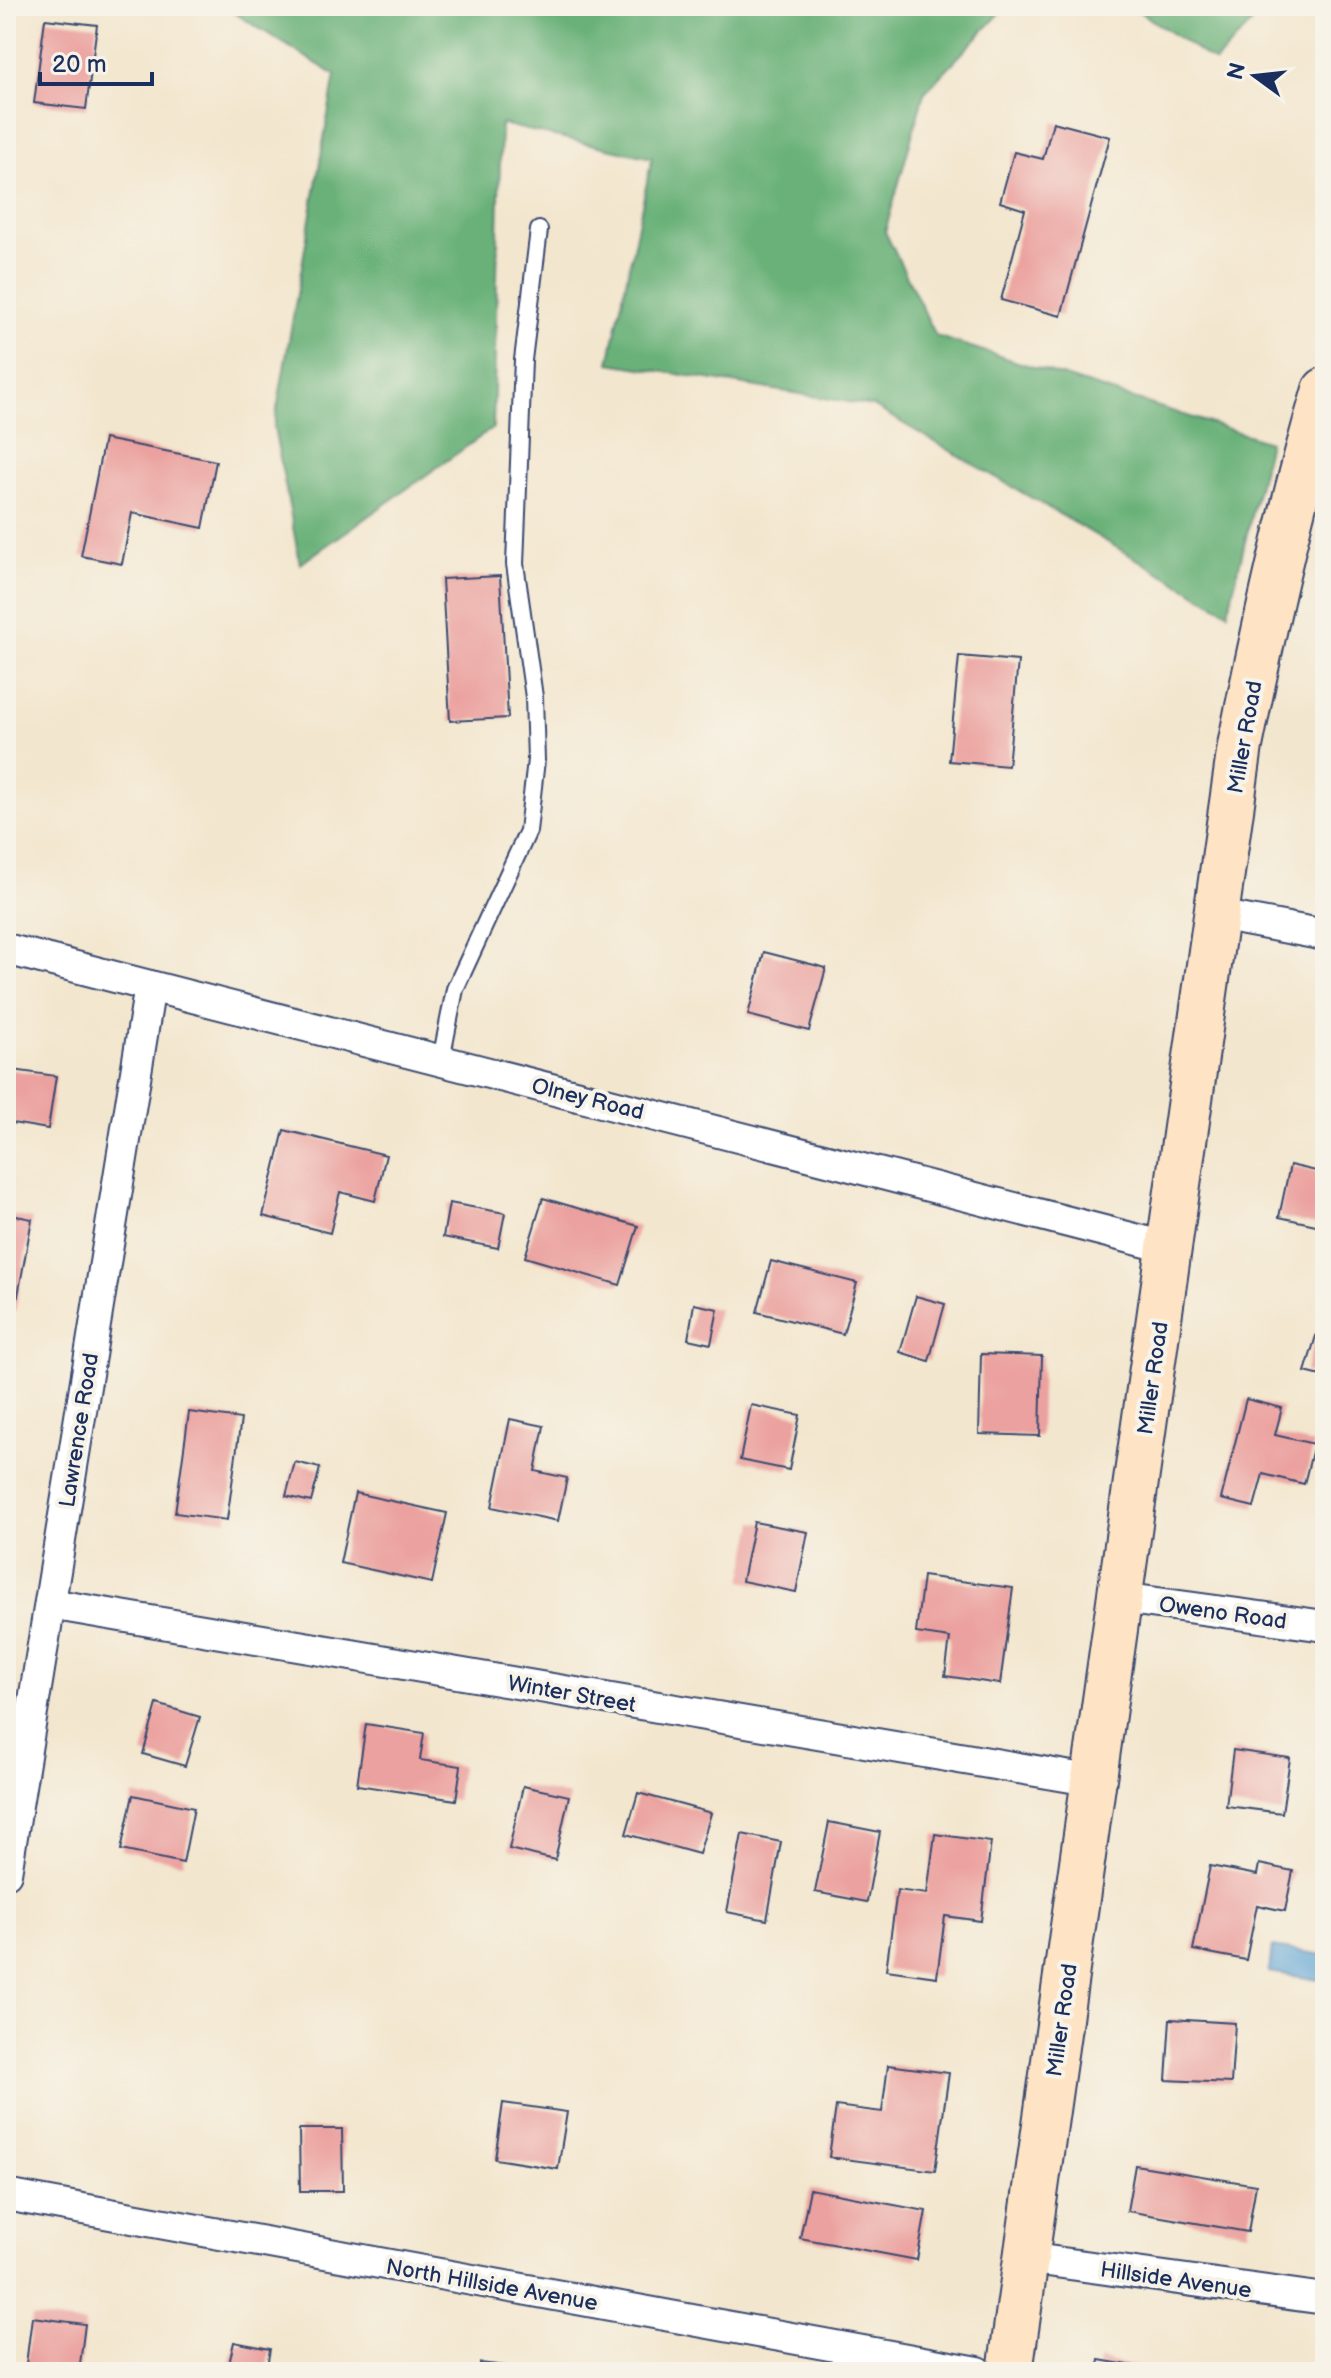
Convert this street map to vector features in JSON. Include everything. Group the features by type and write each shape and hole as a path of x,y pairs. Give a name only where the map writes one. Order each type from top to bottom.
{"street":[{"name":"Miller Road","path":"1010,2372 1240,746 1267,607 1301,470 1325,390"},
{"path":"1218,915 1325,935"},
{"name":"Olney Road","path":"6,949 1170,1248"},
{"name":"Lawrence Road","path":"6,1873 150,986"},
{"name":"Oweno Road","path":"1121,1598 1325,1626"},
{"name":"Winter Street","path":"50,1604 1095,1781"},
{"name":"North Hillside Avenue","path":"6,2195 978,2372"},
{"name":"Hillside Avenue","path":"1026,2258 1325,2299"}],"lane":[{"path":"441,1060 455,989 528,831 536,760 534,697 515,564 523,360 539,230"}],"green space":[{"path":"223,6 1007,6 924,93 885,232 936,336 1269,442 1228,612 873,406 609,363 652,158 501,124 493,428 300,564 274,427 335,75"},
{"path":"1131,6 1260,6 1257,17 1215,62"}],"water":[{"path":"1272,1947 1324,1955 1320,1980 1269,1972"}],"building":[{"path":"45,19 97,25 86,109 34,103"},
{"path":"1053,122 1110,137 1061,316 1001,300 1025,210 1000,202 1014,152 1043,159"},
{"path":"104,439 216,461 203,528 132,513 122,564 81,556"},
{"path":"500,576 508,718 450,721 442,579"},
{"path":"959,656 1018,661 1008,766 949,761"},
{"path":"764,952 826,968 809,1031 748,1015"},
{"path":"6,1069 56,1076 48,1129 6,1122"},
{"path":"284,1130 386,1155 375,1201 340,1192 330,1233 263,1216"},
{"path":"1290,1165 1325,1173 1325,1227 1279,1217"},
{"path":"543,1198 638,1226 620,1285 525,1257"},
{"path":"449,1203 505,1213 498,1248 443,1237"},
{"path":"6,1214 32,1219 15,1312 6,1310"},
{"path":"771,1261 857,1283 843,1334 757,1312"},
{"path":"916,1296 945,1304 929,1361 900,1352"},
{"path":"694,1304 718,1309 711,1344 688,1339"},
{"path":"1319,1326 1325,1328 1325,1377 1305,1372"},
{"path":"981,1354 1042,1356 1040,1436 979,1434"},
{"path":"1246,1399 1282,1408 1275,1435 1314,1444 1304,1484 1263,1474 1254,1507 1221,1499"},
{"path":"751,1405 800,1415 789,1470 740,1460"},
{"path":"189,1412 241,1419 227,1520 175,1513"},
{"path":"510,1419 544,1426 535,1471 567,1478 558,1521 492,1507"},
{"path":"295,1462 320,1468 311,1502 286,1496"},
{"path":"355,1493 447,1513 432,1583 340,1563"},
{"path":"754,1522 808,1532 796,1592 742,1581"},
{"path":"923,1576 1013,1588 1000,1684 945,1676 950,1638 916,1633"},
{"path":"157,1704 200,1717 185,1766 143,1754"},
{"path":"366,1724 424,1733 420,1760 461,1766 456,1800 357,1785"},
{"path":"1233,1750 1290,1758 1282,1813 1226,1806"},
{"path":"523,1786 569,1796 555,1860 509,1849"},
{"path":"638,1793 711,1813 699,1854 626,1834"},
{"path":"133,1795 194,1808 183,1863 121,1850"},
{"path":"829,1822 880,1832 867,1902 815,1892"},
{"path":"742,1834 781,1842 767,1920 727,1912"},
{"path":"935,1834 991,1842 981,1921 945,1916 937,1977 886,1970 897,1890 927,1894"},
{"path":"1259,1864 1293,1871 1285,1911 1257,1905 1246,1960 1193,1950 1210,1866 1257,1875"},
{"path":"1170,2019 1235,2023 1231,2083 1166,2080"},
{"path":"888,2065 949,2073 935,2171 829,2157 836,2106 882,2112"},
{"path":"503,2103 567,2112 558,2169 495,2159"},
{"path":"299,2129 342,2129 343,2191 300,2191"},
{"path":"1135,2165 1256,2185 1248,2232 1127,2211"},
{"path":"810,2189 926,2211 917,2260 800,2238"},
{"path":"32,2317 85,2324 79,2372 25,2372"},
{"path":"234,2342 270,2349 266,2372 227,2372"},
{"path":"1099,2360 1158,2370 1158,2372 1097,2372"},
{"path":"480,2363 531,2369 530,2372 479,2372"}]}
